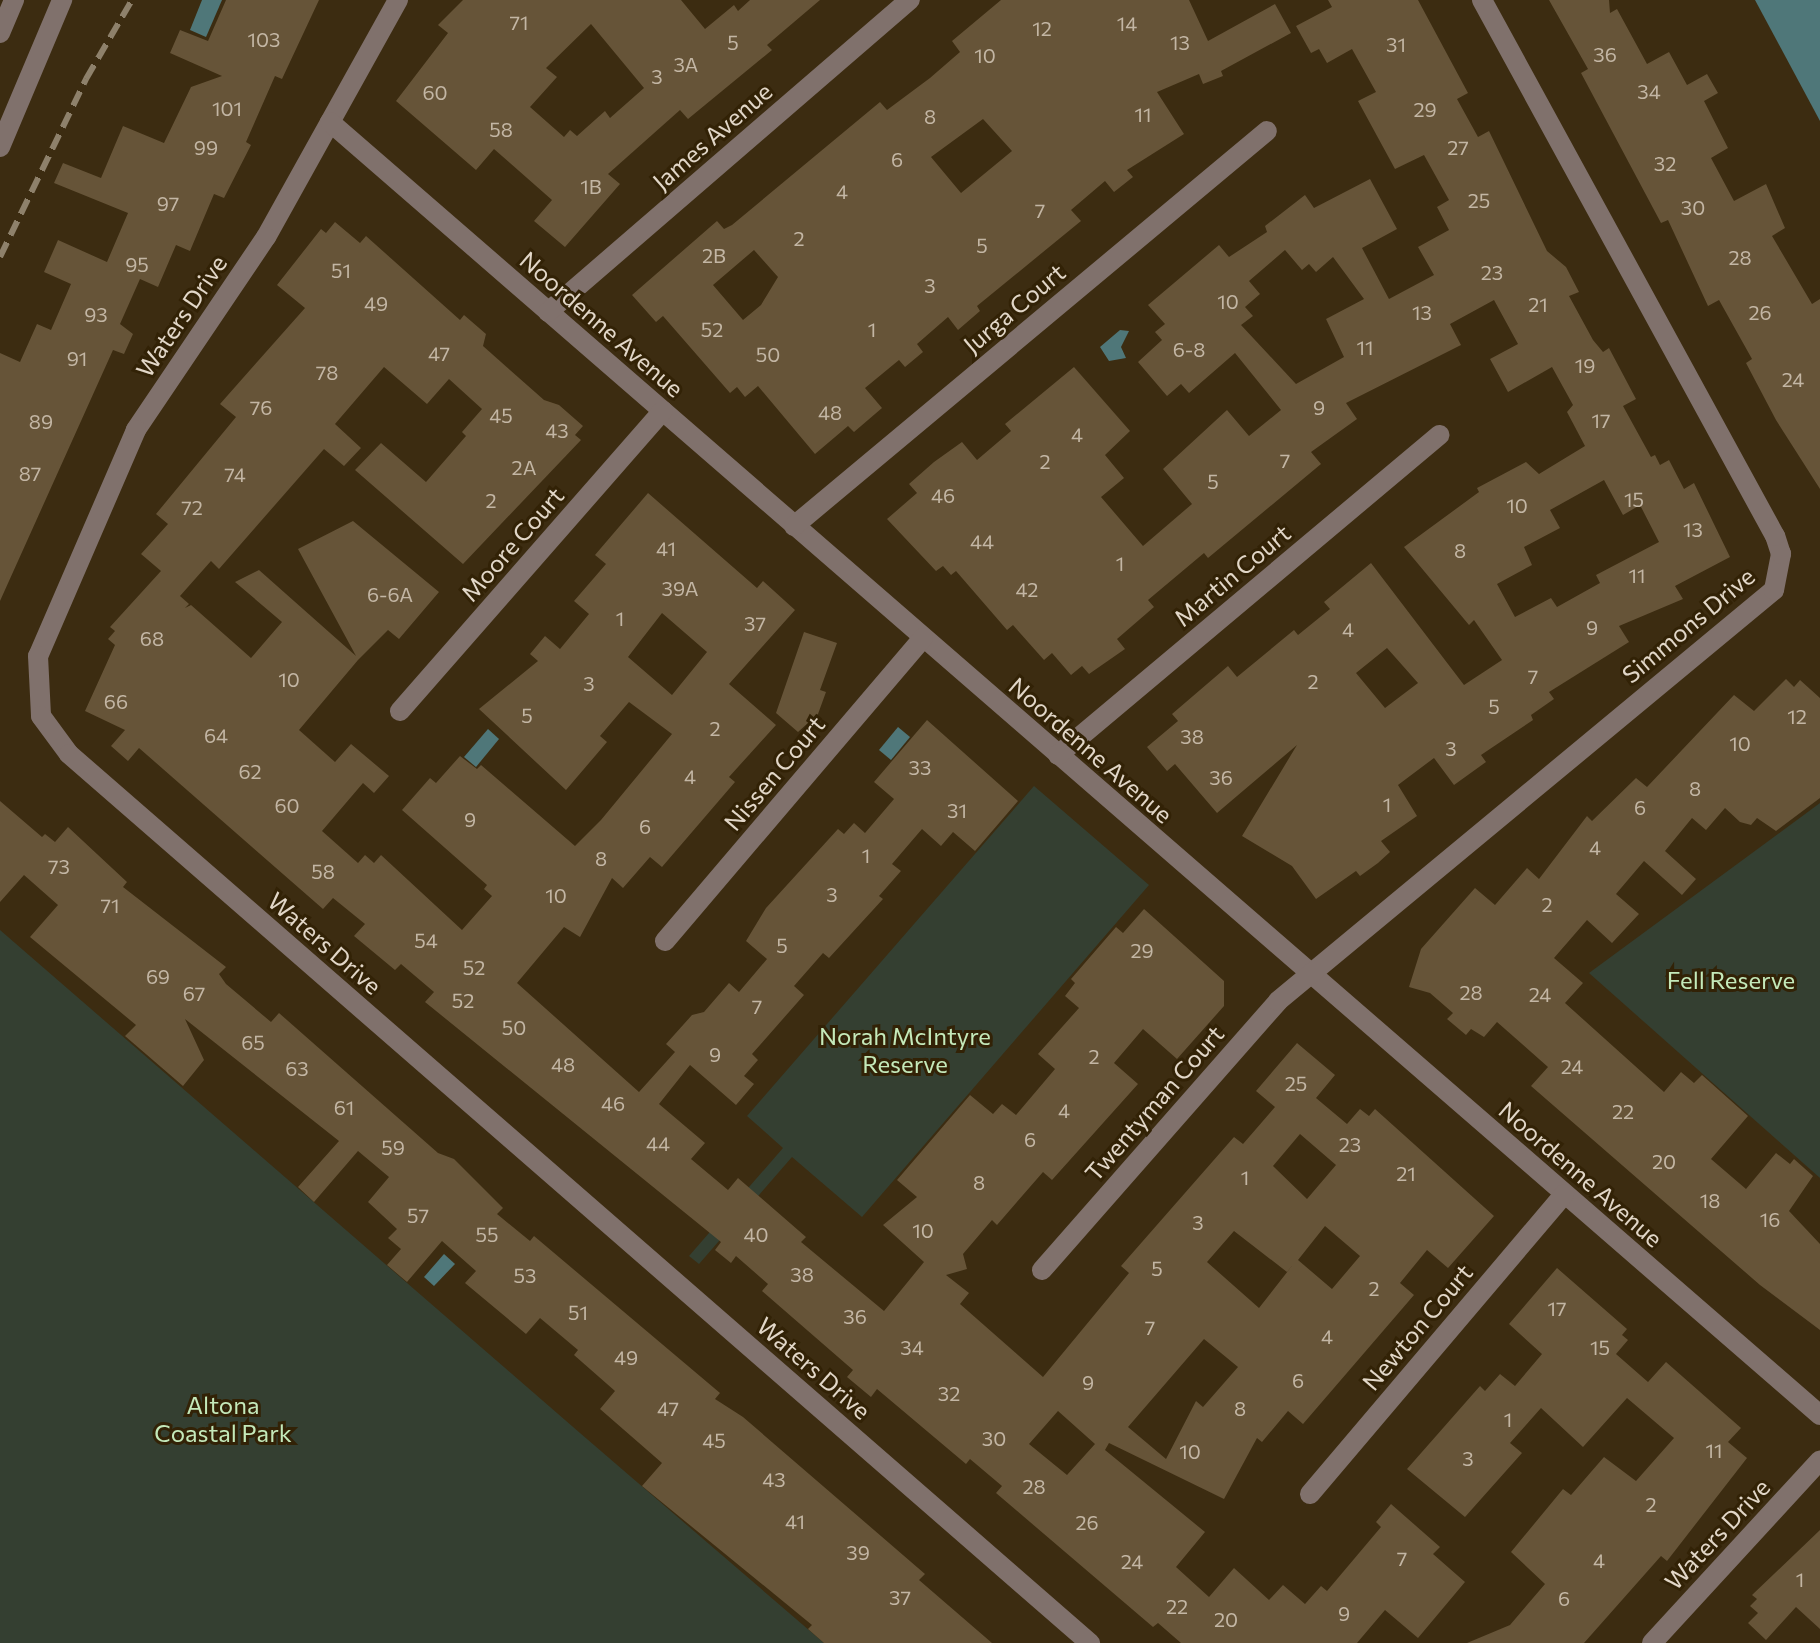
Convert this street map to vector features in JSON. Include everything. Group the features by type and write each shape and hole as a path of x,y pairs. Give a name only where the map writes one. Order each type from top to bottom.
{"street":[{"path":"0,33 14,0"},
{"path":"0,147 62,0"},
{"path":"330,122 398,0"},
{"name":"James Avenue","path":"548,312 910,0"},
{"name":"Simmons Drive","path":"1310,974 1774,590 1780,572 1775,536 1482,0"},
{"name":"Noordenne Avenue","path":"330,122 1820,1415"},
{"name":"Waters Drive","path":"330,122 266,237 136,430 38,656 41,716 69,754 1090,1643"},
{"name":"Jurga Court","path":"794,526 1267,131"},
{"name":"Moore Court","path":"400,711 663,411"},
{"name":"Martin Court","path":"1058,755 1439,435"},
{"name":"Nissen Court","path":"665,941 923,638"},
{"name":"Twentyman Court","path":"1042,1270 1278,1001 1310,974"},
{"name":"Newton Court","path":"1310,1494 1564,1194"},
{"name":"Waters Drive","path":"1652,1643 1820,1460"}],"green space":[{"name":"Norah McIntyre Reserve","path":"1034,786 1149,885 862,1217 792,1157 699,1264 689,1256 783,1148 747,1116"},
{"name":"Fell Reserve","path":"1820,803 1820,1178 1589,973"},
{"name":"Altona Coastal Park","path":"0,930 580,1433 824,1643 0,1643"}],"water":[{"path":"202,0 222,0 206,37 190,30"},
{"path":"1755,0 1820,0 1820,121"},
{"path":"1120,330 1129,331 1121,347 1126,358 1109,361 1100,347"},
{"path":"898,727 910,737 891,760 879,750"},
{"path":"488,729 499,739 476,767 464,757"},
{"path":"444,1254 455,1264 434,1286 424,1277"}],"building":[{"path":"226,0 319,0 282,79 275,76 246,142 251,145 224,198 214,194 190,251 176,245 158,287 140,279 120,324 133,334 124,354 113,350 0,601 0,353 20,362 37,324 51,330 71,284 44,272 58,240 107,262 128,213 54,183 63,163 101,178 123,126 164,143 191,87 222,76 170,53 180,30 208,41"},
{"path":"463,0 681,0 705,29 734,5 738,11 750,0 820,0 767,45 772,50 688,119 680,110 608,174 620,184 565,247 534,221 552,200 494,149 476,170 396,101 448,33 438,25","holes":["591,24 644,88 610,118 605,111 577,136 570,130 564,137 530,107 557,77 546,68"]},
{"path":"1001,0 1189,0 1208,41 1275,4 1291,33 1221,71 1223,76 1203,84 1199,74 1157,92 1184,134 1127,170 1133,177 1114,192 1105,181 1071,210 1081,221 977,306 980,311 958,330 948,317 917,344 923,352 905,367 899,360 865,388 882,408 854,432 848,426 815,454 758,386 745,397 737,387 730,393 663,316 656,322 632,295 717,221 724,229 732,225 880,102 887,110 930,78 960,52 952,41","holes":["983,119 1012,151 961,193 931,157","754,250 778,277 761,305 743,320 713,285"]},
{"path":"1328,0 1418,0 1468,93 1457,99 1478,137 1489,131 1547,251 1566,267 1579,292 1569,296 1593,340 1603,352 1609,348 1636,399 1623,406 1651,457 1655,455 1660,465 1669,460 1684,489 1694,483 1730,557 1675,586 1683,599 1619,626 1629,642 1549,692 1554,699 1531,715 1533,720 1481,755 1486,762 1454,785 1434,758 1398,785 1417,816 1381,841 1390,852 1378,863 1360,876 1356,871 1316,899 1292,866 1242,836 1297,745 1217,813 1175,764 1167,771 1147,747 1178,721 1172,714 1228,666 1237,677 1294,630 1298,635 1330,609 1324,602 1371,563 1464,685 1502,660 1474,620 1469,625 1404,547 1479,492 1477,488 1526,462 1539,474 1585,446 1567,412 1573,405 1552,367 1508,392 1490,359 1518,344 1494,300 1450,324 1461,345 1346,403 1357,419 1311,452 1321,464 1208,558 1204,553 1148,600 1154,607 1117,639 1125,649 1089,674 1082,666 1071,675 1052,653 1044,660 1013,625 1007,630 956,571 951,575 943,566 936,571 887,519 917,493 909,484 934,462 962,442 977,460 1011,431 1005,424 1074,367 1130,431 1105,455 1124,478 1101,497 1143,546 1192,504 1163,469 1227,410 1249,436 1281,410 1235,353 1189,393 1181,384 1167,396 1138,362 1162,340 1155,332 1165,324 1148,305 1219,245 1229,257 1267,232 1265,226 1305,195 1314,208 1370,179 1397,229 1362,248 1389,299 1434,275 1418,247 1449,230 1437,207 1449,200 1424,155 1395,169 1358,101 1376,92 1352,49 1327,63 1319,49 1311,53 1296,26 1332,7","holes":["1285,250 1302,270 1309,264 1316,272 1333,257 1364,299 1326,319 1344,357 1296,384 1241,325 1253,316 1245,307 1260,294 1249,281","1604,480 1623,515 1640,505 1659,542 1596,575 1600,583 1557,607 1551,598 1515,617 1497,584 1532,565 1524,547 1560,528 1550,510","1387,648 1418,683 1385,708 1356,673"]},
{"path":"1549,0 1609,0 1610,13 1617,9 1647,64 1669,52 1687,85 1707,74 1718,93 1704,101 1728,148 1711,158 1734,201 1766,184 1785,228 1772,236 1812,304 1820,299 1820,489 1776,420 1746,363 1752,359 1719,300 1708,306 1668,220 1661,223 1581,73 1588,69"},
{"path":"335,222 360,243 366,236 460,320 464,315 486,334 483,346 544,400 559,405 583,426 575,435 581,440 463,564 355,470 381,443 426,482 466,436 462,432 482,409 449,379 427,404 384,367 335,424 361,448 344,466 324,449 219,569 211,561 180,596 189,604 185,608 191,605 251,658 282,622 235,582 259,570 356,656 298,549 353,521 439,592 399,639 388,630 358,660 299,730 335,762 351,744 389,776 374,793 363,783 322,831 358,863 365,855 374,863 381,855 462,930 492,896 484,889 487,885 402,810 430,778 436,783 460,756 477,769 481,765 575,846 601,820 672,734 629,702 600,736 607,742 566,790 479,709 538,661 530,654 545,636 560,649 589,614 574,601 606,564 595,555 648,493 757,588 763,581 795,610 729,684 776,725 729,777 735,782 662,867 650,857 623,888 612,878 580,937 564,927 517,983 639,1092 675,1052 666,1044 692,1015 704,1012 729,983 739,992 767,959 746,941 766,908 838,829 844,834 854,823 865,833 894,799 874,782 927,720 1018,801 975,851 953,832 941,846 922,829 892,864 901,871 879,896 883,899 829,958 823,953 794,986 804,995 752,1054 758,1060 744,1076 754,1084 736,1105 690,1065 659,1104 705,1143 691,1159 728,1190 738,1178 806,1237 801,1242 884,1311 924,1262 883,1225 917,1197 897,1180 970,1095 993,1114 1002,1104 1016,1115 1055,1069 1038,1054 1079,1008 1065,996 1075,983 1071,979 1116,927 1123,933 1144,909 1224,981 1224,1006 1177,1059 1143,1029 1114,1063 1138,1084 1052,1180 1043,1172 997,1225 992,1220 963,1254 967,1269 946,1275 969,1293 960,1304 1043,1377 1129,1273 1121,1266 1234,1137 1243,1144 1275,1107 1256,1091 1297,1043 1335,1075 1316,1098 1347,1124 1360,1109 1369,1116 1375,1109 1494,1216 1448,1268 1427,1250 1400,1283 1414,1295 1303,1424 1288,1411 1262,1442 1257,1438 1224,1499 1109,1443 1105,1450 1205,1532 1176,1567 1209,1597 1234,1568 1269,1600 1283,1585 1305,1604 1321,1586 1327,1591 1381,1527 1376,1522 1391,1504 1440,1547 1433,1554 1465,1582 1418,1638 1385,1610 1357,1643 1181,1643 1158,1623 1153,1627 996,1493 1002,1486 970,1459 966,1464 877,1389 871,1397 847,1377 853,1370 762,1291 768,1284 736,1256 731,1263 715,1250 721,1242 425,1002 434,992 401,964 395,970 354,936 365,924 333,898 323,909 139,748 128,761 111,746 125,730 85,711 115,645 108,639 115,631 110,627 161,571 141,554 168,524 156,514 236,417 220,404 305,308 277,285 321,229 326,233","holes":["662,613 707,652 672,695 628,657","1300,1134 1336,1165 1307,1199 1273,1166","1325,1226 1360,1256 1332,1289 1298,1260","1234,1231 1287,1272 1295,1262 1259,1308 1207,1262","1204,1339 1238,1367 1203,1407 1196,1401 1166,1459 1128,1427","1058,1411 1095,1444 1067,1475 1029,1444"]},
{"path":"804,632 837,643 820,690 826,692 818,714 798,732 776,713"},
{"path":"1786,679 1794,687 1800,680 1820,698 1820,798 1776,831 1757,818 1751,825 1740,822 1725,808 1706,830 1692,818 1665,851 1696,879 1682,895 1644,861 1616,894 1639,914 1612,943 1587,920 1554,958 1583,983 1565,1003 1664,1092 1681,1072 1694,1083 1702,1075 1748,1116 1711,1159 1746,1189 1776,1153 1790,1164 1794,1159 1813,1176 1789,1211 1820,1244 1820,1330 1760,1285 1531,1086 1548,1067 1497,1022 1484,1037 1471,1029 1466,1035 1447,1019 1453,1013 1430,993 1409,987 1421,949 1475,888 1495,905 1527,868 1539,879 1587,816 1592,821 1636,778 1647,787 1734,695 1754,711"},
{"path":"0,801 42,837 45,834 55,842 68,827 127,882 123,887 226,967 219,974 226,984 271,1022 279,1013 438,1153 454,1159 503,1208 497,1214 530,1241 534,1236 720,1393 715,1399 743,1417 925,1574 919,1580 992,1643 824,1643 808,1629 812,1625 642,1486 662,1463 600,1409 615,1391 574,1355 578,1350 540,1318 526,1334 465,1283 476,1271 442,1241 407,1282 387,1265 401,1249 388,1238 397,1229 368,1202 389,1177 358,1151 314,1202 298,1187 339,1141 185,1019 204,1060 183,1086 125,1036 136,1025 30,937 58,905 24,875 0,902"},
{"path":"1557,1268 1627,1329 1622,1335 1628,1340 1616,1354 1648,1382 1666,1362 1741,1428 1728,1442 1747,1458 1667,1561 1661,1556 1584,1643 1467,1643 1510,1625 1545,1584 1511,1552 1563,1489 1571,1495 1604,1457 1636,1481 1674,1438 1627,1398 1583,1447 1541,1408 1510,1443 1522,1453 1465,1517 1407,1469 1480,1386 1485,1391 1500,1374 1515,1386 1542,1354 1509,1324"},
{"path":"1820,1530 1820,1629 1796,1607 1766,1640 1748,1623 1758,1613 1750,1606 1757,1599 1752,1595"}],"railway":[{"path":"0,257 86,79 132,0"}]}
